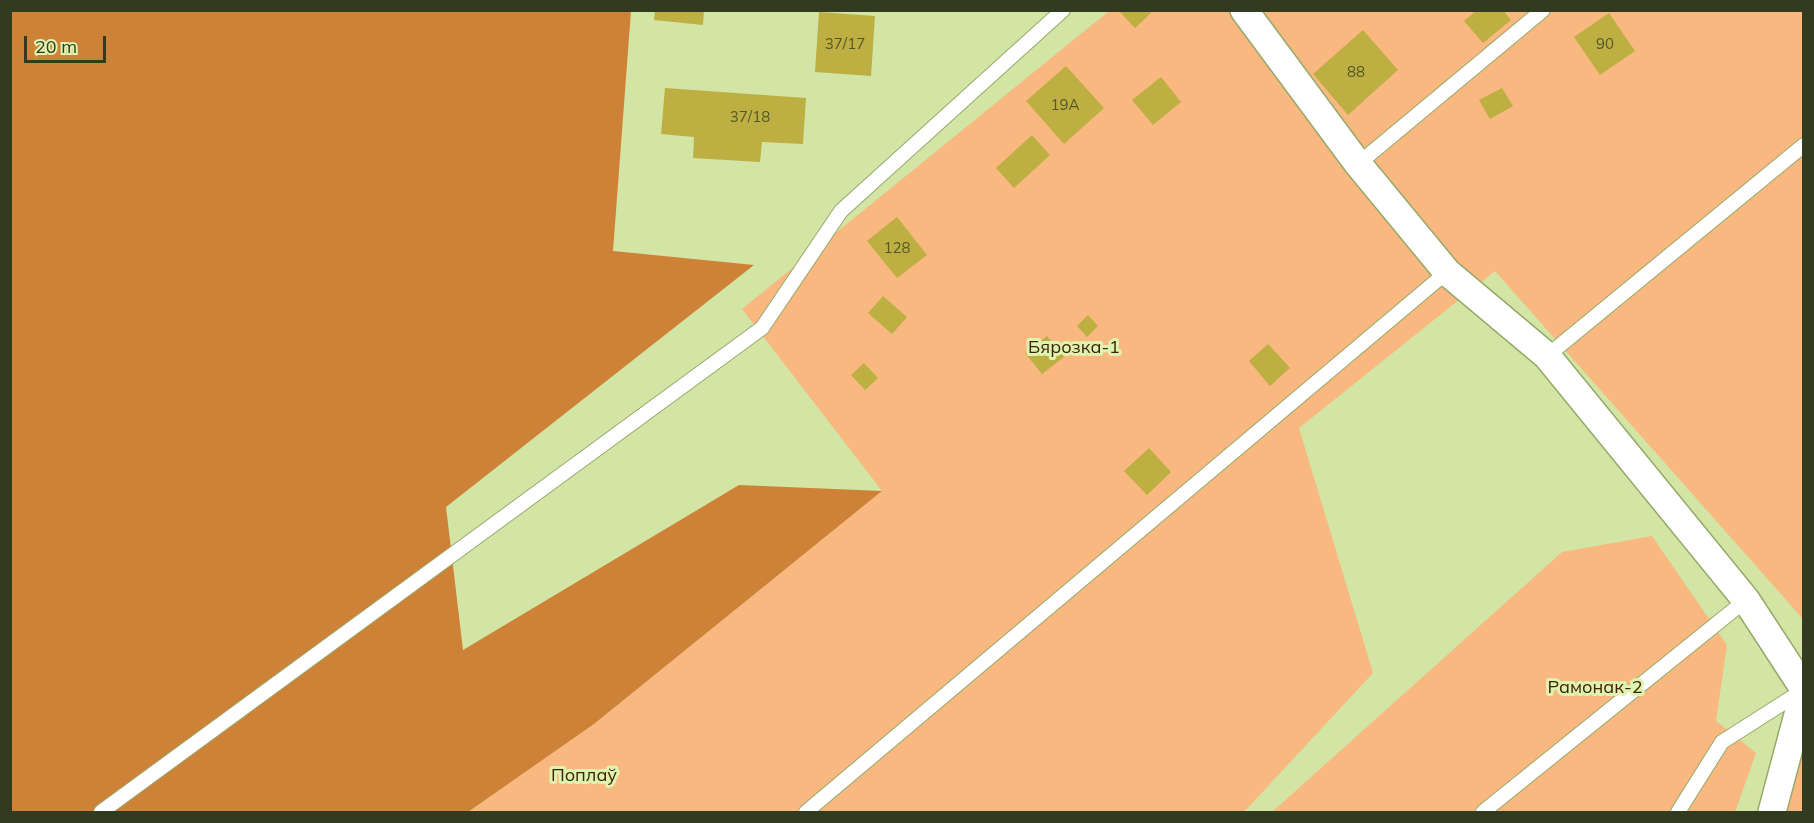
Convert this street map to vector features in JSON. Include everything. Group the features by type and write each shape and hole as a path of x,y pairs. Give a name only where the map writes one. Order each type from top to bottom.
{"street":[{"path":"1244,10 1358,164 1447,272 1547,356 1746,600 1803,690 1772,813"}],"lane":[{"path":"101,813 762,328 841,212 1063,10"},
{"path":"1358,164 1543,10"},
{"path":"1547,356 1803,145"},
{"path":"806,813 1447,272"},
{"path":"1483,813 1746,600"},
{"path":"1678,813 1722,742 1803,690"}],"green space":[{"name":"Бярозка-1","path":"1109,11 1803,11 1803,619 1495,271 1299,428 1373,673 1244,812 468,812 594,724 882,491 742,309"},
{"name":"Рамонак-2","path":"1652,536 1727,645 1716,721 1756,753 1735,812 1272,812 1562,552"},
{"path":"1803,666 1803,812 1780,812"}],"shaded area":[{"path":"10,11 631,11 613,251 754,265 446,507 463,650 739,485 882,491 594,724 468,812 11,812"}],"building":[{"path":"655,10 704,10 703,25 654,20"},
{"path":"1121,10 1148,10 1151,13 1135,28 1120,12"},
{"path":"1477,10 1503,10 1511,20 1483,43 1464,21"},
{"path":"819,12 875,16 871,76 815,72"},
{"path":"1609,13 1635,51 1600,75 1574,37"},
{"path":"1363,30 1398,70 1348,115 1313,74"},
{"path":"1066,66 1104,108 1064,144 1026,101"},
{"path":"1161,77 1181,102 1153,125 1132,100"},
{"path":"665,88 806,98 803,144 762,142 760,162 693,158 694,137 661,134"},
{"path":"1502,88 1513,106 1490,119 1479,100"},
{"path":"1032,135 1050,155 1014,188 996,168"},
{"path":"897,217 927,255 897,278 867,241"},
{"path":"883,296 907,317 892,334 868,313"},
{"path":"1088,315 1098,326 1087,337 1077,326"},
{"path":"1047,336 1064,357 1042,374 1025,353"},
{"path":"1268,344 1290,368 1270,386 1249,361"},
{"path":"864,363 878,378 865,390 851,375"},
{"path":"1149,448 1171,472 1147,495 1124,471"}],"park label":[{"name":"Поплаў","path":"584,776"}]}
